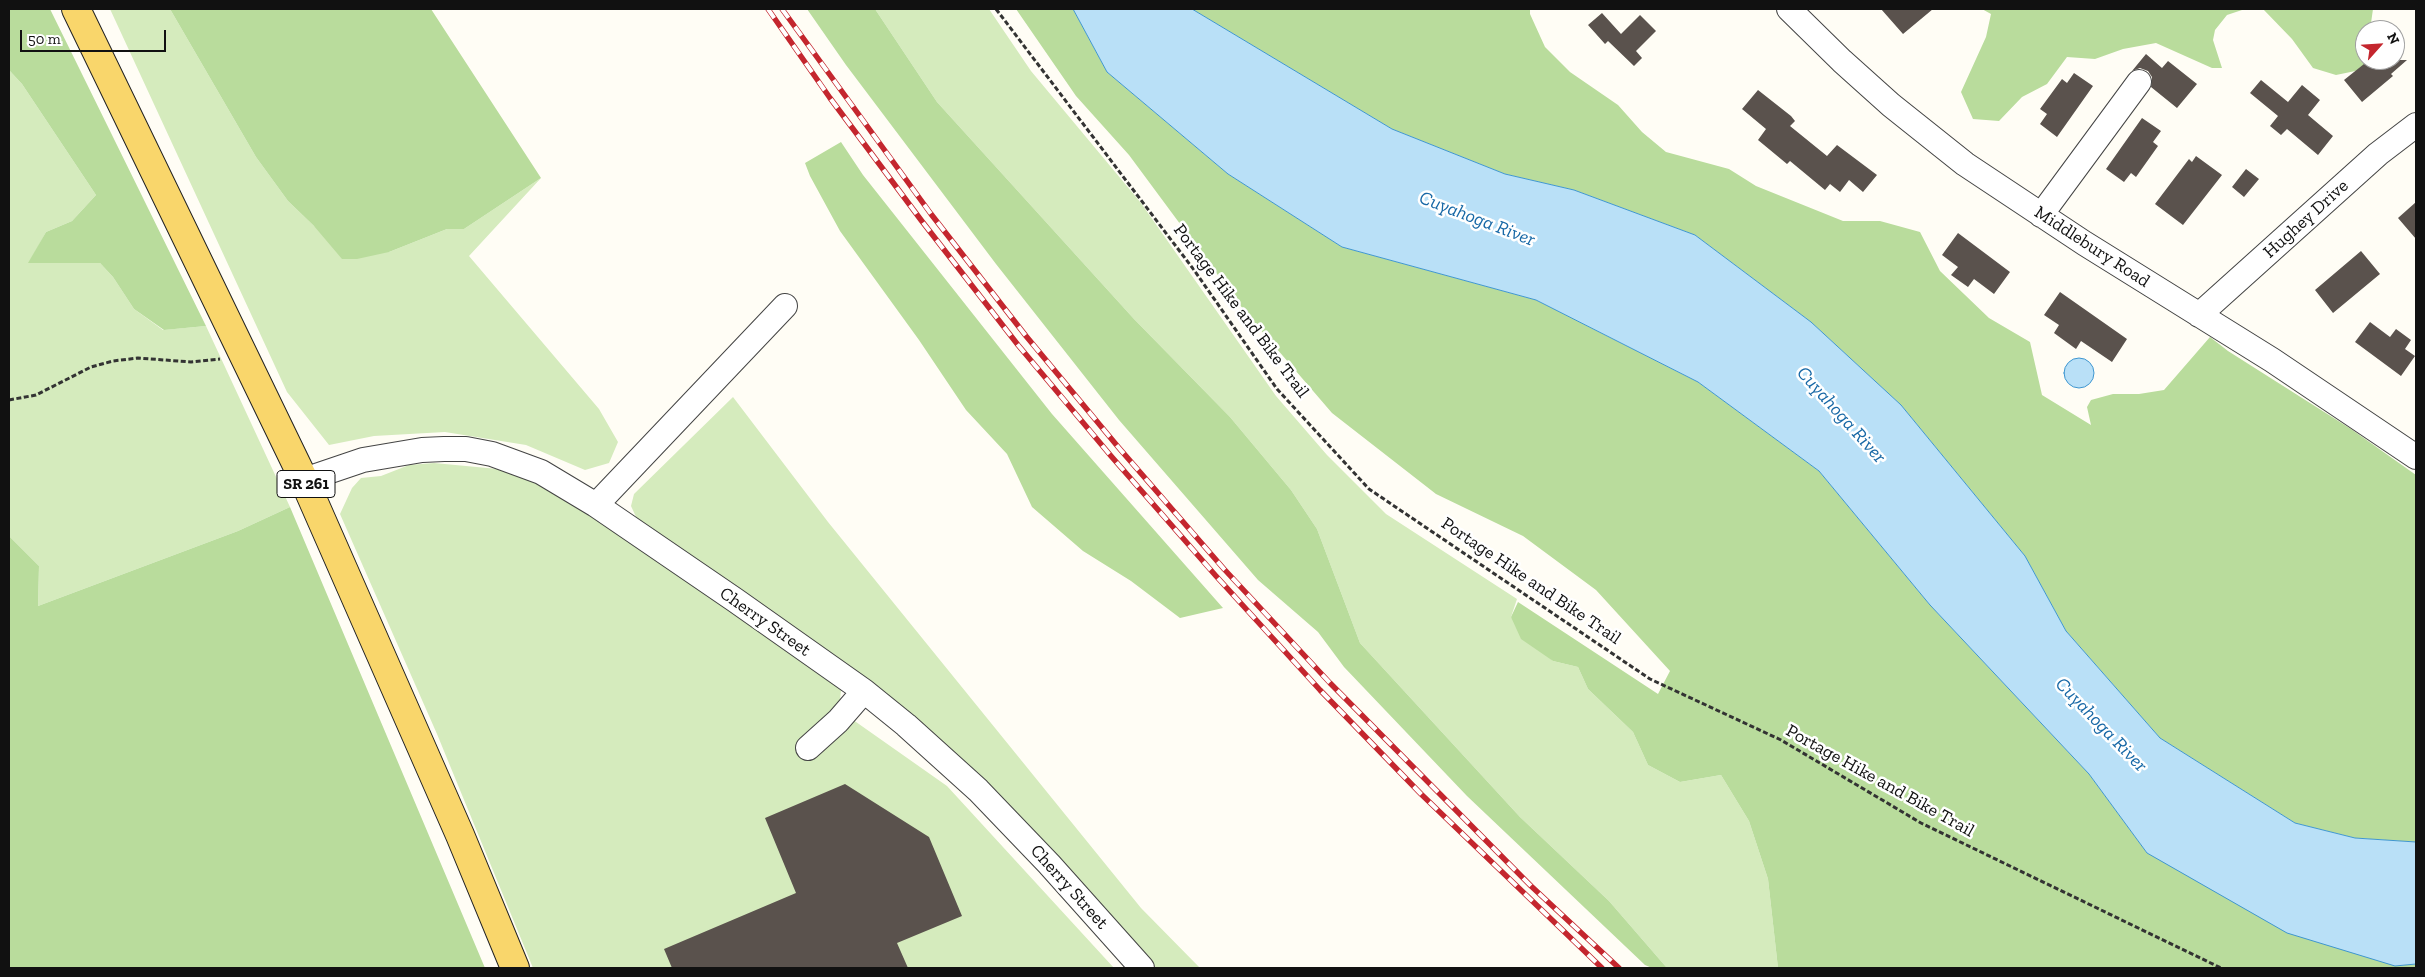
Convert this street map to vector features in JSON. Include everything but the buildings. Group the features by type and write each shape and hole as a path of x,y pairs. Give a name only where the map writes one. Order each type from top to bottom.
{"main road":[{"name":"SR 261","path":"76,9 304,480 460,835 515,968"}],"street":[{"name":"Middlebury Road","path":"1789,9 1842,61 1891,105 1965,164 2272,360 2416,457"},
{"path":"2042,214 2139,82"},
{"name":"Hughey Drive","path":"2199,315 2378,154 2416,125"},
{"path":"596,505 785,306"},
{"name":"Cherry Street","path":"304,480 363,460 422,450 466,449 492,454 521,463 541,472 596,505 864,691 906,725 978,790 1142,968"},
{"path":"808,748 838,721 864,691"}],"path":[{"name":"Portage Hike and Bike Trail","path":"996,9 1194,270 1277,389 1369,489 1650,679 1781,740 1921,823 2220,968"},
{"path":"9,400 36,395 91,367 113,361 138,358 191,362 245,356"}],"green space":[{"path":"9,9 50,9 206,326 164,330 134,309 113,277 100,263 28,263 46,232 72,221 96,195 22,84 9,70"},
{"path":"110,9 170,9 256,157 288,201 314,226 389,252 447,229 464,229 541,178 469,256 599,409 618,442 609,463 585,470 526,445 445,432 374,436 329,445 287,392"},
{"path":"170,9 431,9 541,178 464,229 447,229 389,252 357,259 342,259 314,226 288,201 256,157"},
{"path":"807,9 875,9 937,102 1134,319 1230,417 1291,490 1317,529 1360,643 1520,817 1609,901 1667,968 1652,968 1645,965 1467,796 1344,667 1318,632 1258,580 1119,420 996,264 846,65"},
{"path":"875,9 989,9 1031,71 1141,203 1276,396 1327,455 1386,514 1517,599 1511,617 1553,661 1578,667 1588,689 1633,732 1648,765 1680,782 1721,775 1749,821 1768,879 1778,968 1667,968 1609,901 1520,817 1360,643 1317,529 1291,490 1230,417 1134,319 937,102"},
{"path":"1016,9 1073,9 1107,72 1228,174 1342,247 1536,300 1698,382 1819,471 1930,605 2089,774 2147,853 2395,966 2416,964 2416,968 1778,968 1768,879 1749,821 1721,775 1680,782 1648,765 1633,732 1588,689 1578,667 1553,661 1521,639 1511,617 1518,602 1658,694 1670,671 1596,590 1523,536 1436,494 1332,413 1246,313 1129,155 1076,96"},
{"path":"1192,9 1530,9 1530,14 1545,47 1570,72 1618,105 1642,132 1666,152 1729,169 1756,186 1843,221 1880,221 1920,232 1940,271 1989,318 2030,342 2042,395 2091,425 2087,407 2091,400 2113,394 2139,394 2164,390 2210,337 2228,351 2351,429 2416,475 2416,842 2355,838 2295,823 2160,738 2066,631 2025,556 1901,405 1811,322 1695,235 1574,190 1505,174 1392,129"},
{"path":"1982,9 2245,9 2227,15 2215,30 2213,40 2222,68 2212,68 2156,43 2123,49 2095,59 2067,57 2047,84 2022,97 1999,121 1973,119 1961,92 1986,37 1991,14"},
{"path":"2263,9 2373,9 2371,20 2355,20 2355,70 2360,70 2336,75 2313,68 2292,39"},
{"path":"9,70 22,84 96,195 72,221 46,232 29,263 100,263 113,277 134,309 163,330 206,326 290,507 238,531 38,606 39,566 9,536"},
{"path":"841,142 863,175 1052,414 1223,608 1180,618 1131,581 1083,551 1032,507 1007,454 966,410 919,340 840,231 810,176 805,163"},
{"path":"733,397 828,522 1141,908 1200,968 1156,968 1069,877 1007,806 637,519 631,506 634,494"},
{"path":"434,463 498,469 524,477 572,501 835,682 841,690 839,710 947,786 1114,968 533,968 437,734 340,514 352,488 361,478 381,476 409,465"},
{"path":"290,507 485,968 9,968 9,536 39,566 38,606 238,531"}],"water":[{"name":"Cuyahoga River","path":"1073,9 1192,9 1392,129 1505,174 1574,190 1695,235 1811,322 1901,405 2025,556 2066,631 2160,738 2295,823 2355,838 2416,842 2416,964 2395,966 2287,933 2147,853 2089,774 1930,605 1819,471 1698,382 1536,300 1342,247 1228,174 1107,72"},
{"path":"2079,358 2085,359 2093,367 2093,379 2085,387 2079,388 2073,387 2065,379 2064,373 2065,367 2073,359"}],"railway":[{"path":"768,9 830,98 921,220 1018,345 1111,456 1216,576 1320,690 1421,794 1602,968"},
{"path":"782,9 931,214 1026,336 1119,448 1224,569 1330,683 1531,886 1619,968"}]}
